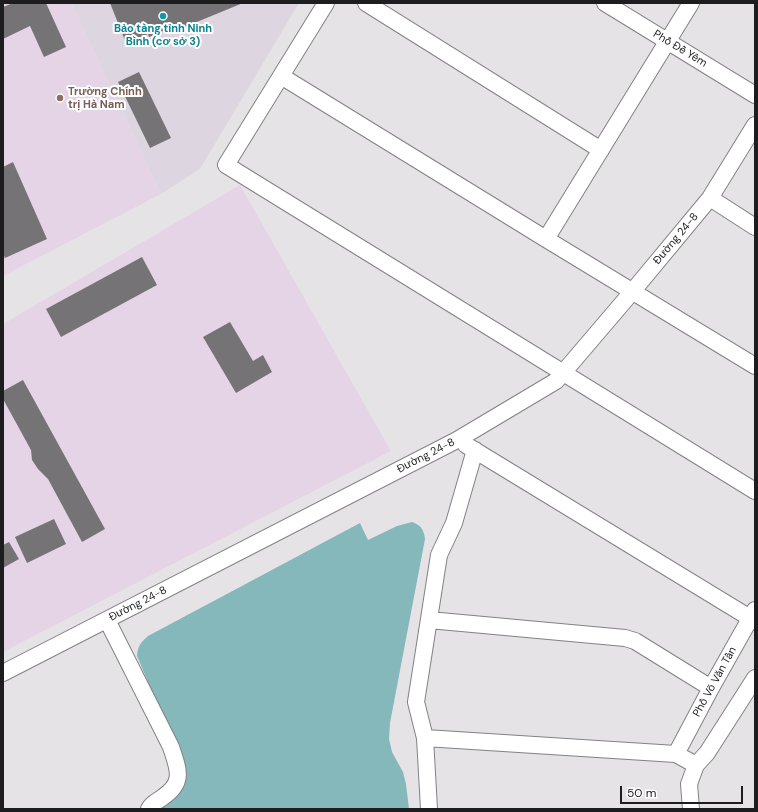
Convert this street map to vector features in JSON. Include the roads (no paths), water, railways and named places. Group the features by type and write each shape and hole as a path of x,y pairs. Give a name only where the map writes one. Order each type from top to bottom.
{"street":[{"path":"326,3 226,165 755,491"},
{"path":"366,3 601,150"},
{"name":"Phố Đề Yêm","path":"605,3 755,94"},
{"path":"546,239 691,3"},
{"path":"281,76 755,366"},
{"name":"Đường 24-8","path":"3,673 457,440 556,381 710,198 755,125"},
{"path":"710,198 755,227"},
{"path":"457,440 753,617"},
{"path":"429,809 425,738 416,702 439,555 454,523 475,450"},
{"name":"Phố Võ Văn Tần","path":"676,754 711,688 753,617"},
{"path":"107,620 171,747 178,767 178,780 174,788 149,809"},
{"path":"428,620 625,638 635,641 711,688"},
{"path":"691,809 689,784 696,765 707,753 755,678"},
{"path":"425,738 676,754 696,765"}],"water":[{"path":"412,522 422,528 425,539 390,723 389,739 392,752 403,772 409,809 161,809 166,805 185,769 137,656 139,647 143,641 148,636 360,523 368,540 397,526"}],"place":[{"name":"Bảo tàng tỉnh Ninh Bình (cơ sở 3)","path":"163,16"},
{"name":"Trường Chính trị Hà Nam","path":"60,98"}]}
